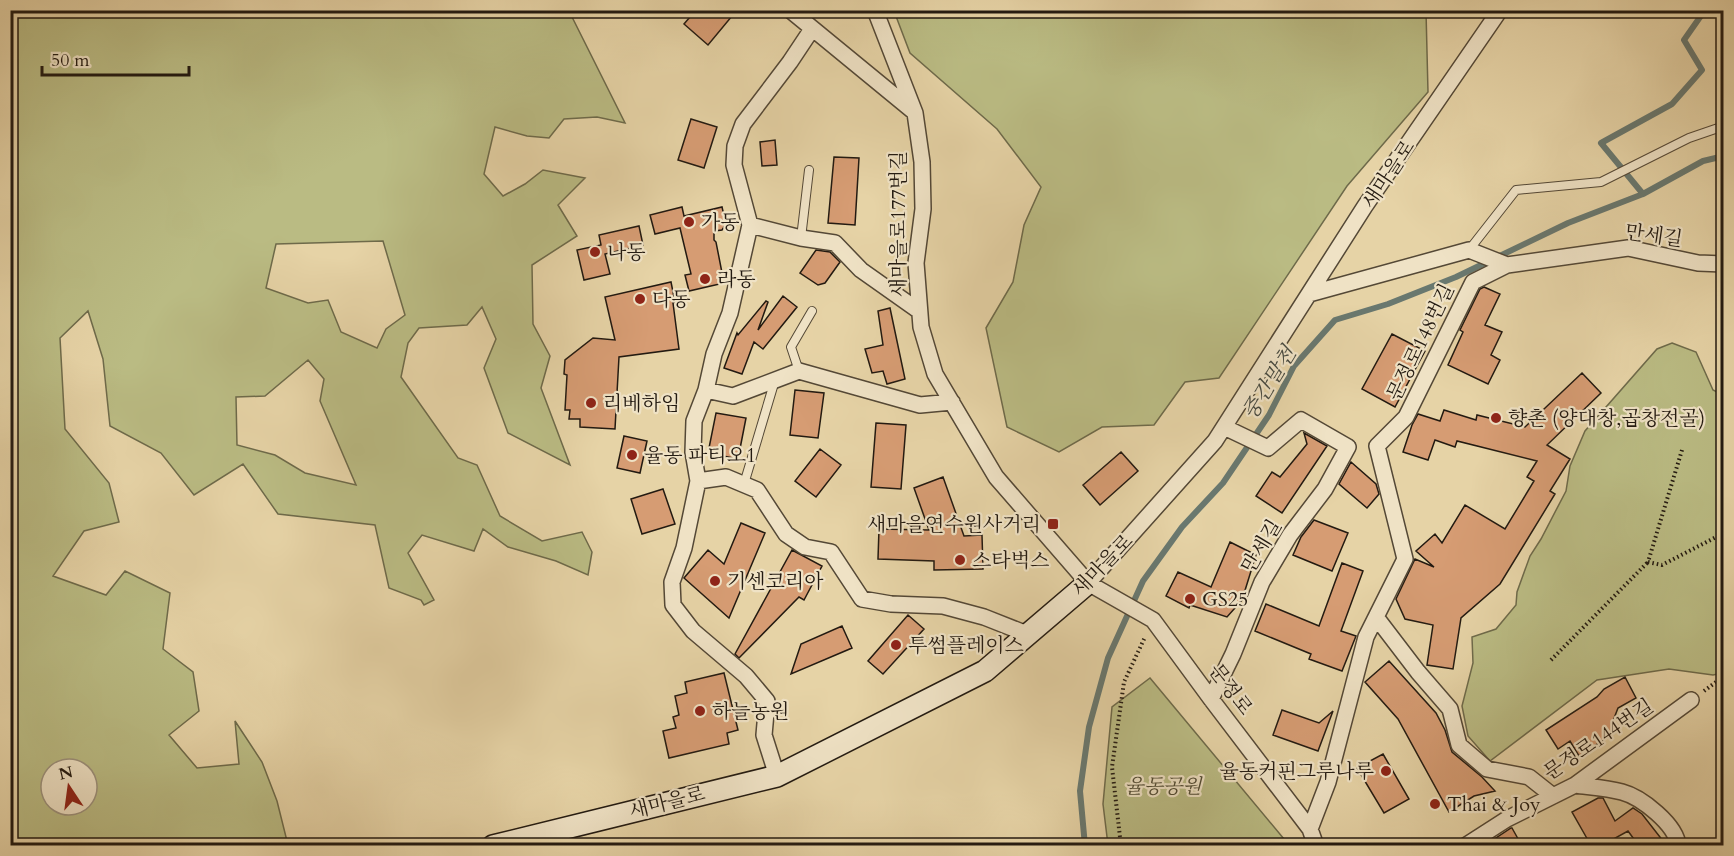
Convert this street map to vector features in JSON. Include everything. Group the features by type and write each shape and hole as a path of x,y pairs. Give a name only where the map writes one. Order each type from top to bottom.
{"street":[{"path":"790,10 915,113"},
{"name":"새마을로177번길","path":"875,10 915,113 922,162 923,209 916,263 919,311 921,327 935,374 996,477 1088,584"},
{"name":"새마을로","path":"493,846 777,776 985,671 1088,584 1215,441 1365,206 1500,10"},
{"path":"777,776 764,735 767,701 746,676 693,631 674,605 672,582 684,548 698,481 693,452 694,421 706,390 714,354 730,313 750,225 734,165 735,146 743,124 812,29"},
{"path":"750,225 835,243 861,270 919,311"},
{"name":"만세길","path":"1508,265 1628,248 1698,263 1724,264"},
{"path":"1308,294 1469,250 1508,265"},
{"name":"문정로148번길","path":"1377,446 1406,417 1473,282 1508,265"},
{"path":"706,390 733,396 775,378 799,371 920,405 952,402"},
{"path":"1224,427 1269,448 1301,420 1348,447 1377,446 1405,559 1366,637 1328,782 1310,829"},
{"name":"만세길","path":"1211,699 1233,654 1262,582 1290,535 1325,489 1348,447"},
{"path":"698,481 726,477 757,490 786,534 805,547 831,552 862,599 891,604 943,606 984,617 1027,634"},
{"name":"문정로","path":"1088,584 1150,618 1310,829 1316,846"},
{"path":"1376,617 1450,709 1459,745 1487,769 1529,777 1553,796"},
{"name":"문정로144번길","path":"1465,846 1507,819 1575,785 1691,700"},
{"path":"1575,785 1624,792 1657,812 1677,837 1678,846"}],"lane":[{"path":"1469,250 1516,190 1601,183 1689,138 1724,126"},
{"path":"801,237 809,170"},
{"path":"799,371 791,347 812,312"},
{"path":"744,484 775,378"}],"path":[{"path":"1551,660 1648,562 1682,450"},
{"path":"1648,562 1662,565 1724,533"},
{"path":"1121,846 1112,767 1124,682 1150,618"},
{"path":"1691,700 1724,676"}],"green space":[{"path":"10,11 569,11 625,123 597,117 564,119 549,138 527,136 495,127 484,174 503,196 525,184 543,170 585,178 558,205 577,236 532,265 533,324 550,356 541,388 570,465 508,433 484,368 496,339 482,307 467,325 419,328 408,343 401,377 458,458 477,465 500,516 542,541 582,532 592,552 588,575 556,561 508,547 483,529 474,551 422,535 408,553 434,600 424,605 421,600 389,588 375,525 278,514 243,464 194,495 161,453 110,426 103,359 88,311 60,338 65,429 109,483 119,522 84,531 53,576 106,595 125,571 170,593 163,649 193,672 199,711 169,735 197,768 239,764 235,721 262,762 277,801 288,845 11,845","holes":["383,241 405,315 386,329 377,348 341,332 328,300 308,303 266,288 276,244","308,360 324,379 320,401 356,485 305,473 275,455 237,445 236,397 265,396"]},
{"path":"894,11 1426,11 1428,92 1347,186 1219,378 1185,382 1154,425 1102,427 1059,452 1007,427 986,328 1013,282 1024,225 1041,187 997,129 910,53"},
{"path":"1672,343 1696,352 1713,390 1723,395 1723,673 1713,675 1669,669 1597,680 1490,761 1468,736 1462,706 1473,663 1472,637 1496,629 1516,605 1517,592 1530,556 1566,491 1570,466 1585,431 1657,349"},
{"name":"율동공원","path":"1150,678 1289,845 1108,845 1103,804 1112,707"}],"building":[{"path":"696,10 737,10 708,45 684,24"},
{"path":"691,119 717,127 704,168 678,160"},
{"path":"775,140 777,165 762,166 760,142"},
{"path":"834,157 859,158 855,225 828,223"},
{"path":"682,207 684,216 722,207 726,224 722,230 714,231 714,240 724,283 689,291 685,275 691,274 680,228 655,234 650,215"},
{"name":"나동","path":"639,226 643,245 605,254 610,274 584,280 577,250 601,245 599,235"},
{"path":"816,250 830,252 840,262 825,283 818,285 800,273"},
{"path":"671,282 679,349 619,357 615,429 580,427 580,419 569,419 570,410 565,410 567,375 564,374 565,360 593,338 615,340 605,297"},
{"path":"1484,287 1500,294 1485,325 1502,332 1491,355 1500,360 1488,384 1448,365 1463,332 1460,330 1480,289"},
{"path":"783,296 797,307 763,349 754,342 742,374 724,368 737,333 738,335 766,301 768,302 758,330"},
{"path":"890,308 905,379 887,384 883,371 872,373 865,349 883,345 878,311"},
{"path":"1392,334 1425,351 1395,407 1362,389"},
{"path":"1582,373 1601,393 1547,445 1570,459 1550,491 1555,494 1500,584 1461,618 1453,669 1427,665 1433,625 1405,619 1396,599 1415,559 1434,567 1416,551 1435,534 1442,543 1465,505 1505,529 1534,481 1527,477 1537,461 1457,441 1455,447 1435,440 1428,460 1403,452 1412,425 1418,414 1440,421 1444,410 1476,420 1477,415 1525,427"},
{"path":"795,390 824,393 818,438 790,435"},
{"path":"716,413 746,418 738,459 708,453"},
{"path":"876,423 906,425 901,489 871,487"},
{"path":"1304,433 1327,446 1282,513 1256,496 1272,472 1280,477 1307,444"},
{"name":"율동 파티오1","path":"624,436 647,441 640,473 617,468"},
{"path":"820,449 841,465 816,497 795,481"},
{"path":"1121,452 1138,471 1100,505 1083,485"},
{"path":"1351,462 1376,484 1379,494 1367,508 1339,484"},
{"path":"943,477 964,536 982,535 983,569 934,570 934,561 878,559 879,529 929,530 914,488"},
{"path":"663,489 675,524 642,534 631,499"},
{"path":"1314,520 1348,533 1332,571 1293,555 1301,537"},
{"path":"741,523 765,533 729,618 684,578 708,550 724,564"},
{"path":"1230,542 1256,555 1242,600 1227,617 1190,605 1189,608 1166,596 1178,572 1211,587"},
{"path":"792,550 822,566 804,600 799,597 739,658 735,654"},
{"path":"1342,563 1363,571 1341,631 1356,636 1342,671 1309,659 1311,654 1255,631 1266,604 1319,626"},
{"name":"투썸플레이스","path":"908,615 924,629 883,674 868,661"},
{"path":"842,626 852,648 791,674 801,644"},
{"path":"1389,661 1436,713 1445,730 1452,752 1495,791 1474,796 1449,812 1398,719 1365,682"},
{"name":"하늘농원","path":"724,673 738,730 727,733 729,744 669,758 663,731 676,728 673,717 679,715 675,696 687,693 685,682"},
{"path":"1625,677 1636,698 1618,708 1613,721 1619,730 1579,756 1570,741 1558,749 1546,730"},
{"path":"1282,710 1319,723 1333,711 1318,751 1273,735"},
{"path":"1383,754 1409,799 1384,813 1357,768"},
{"path":"1598,798 1603,798 1615,821 1633,808 1642,814 1667,846 1639,846 1628,831 1601,846 1588,846 1589,842 1572,812"},
{"path":"1511,828 1522,846 1484,846"}],"waterway":[{"path":"1643,194 1601,143 1672,104 1702,70 1684,40 1705,10"},
{"name":"중간말천","path":"1085,846 1080,791 1089,727 1108,658 1143,581 1182,527 1223,483 1269,415 1294,366 1335,320 1388,304 1456,277 1568,223 1643,194 1703,161 1724,156"}],"place":[{"name":"가동","path":"689,222"},
{"name":"나동","path":"595,252"},
{"name":"라동","path":"705,279"},
{"name":"다동","path":"640,299"},
{"name":"리베하임","path":"591,403"},
{"name":"향촌 (양대창,곱창전골)","path":"1496,418"},
{"name":"율동 파티오1","path":"632,455"},
{"name":"새마을연수원사거리","path":"1053,524"},
{"name":"스타벅스","path":"960,560"},
{"name":"기센코리아","path":"715,581"},
{"name":"GS25","path":"1190,599"},
{"name":"투썸플레이스","path":"896,645"},
{"name":"하늘농원","path":"700,711"},
{"name":"율동커핀그루나루","path":"1386,771"},
{"name":"Thai & Joy","path":"1435,804"}]}
